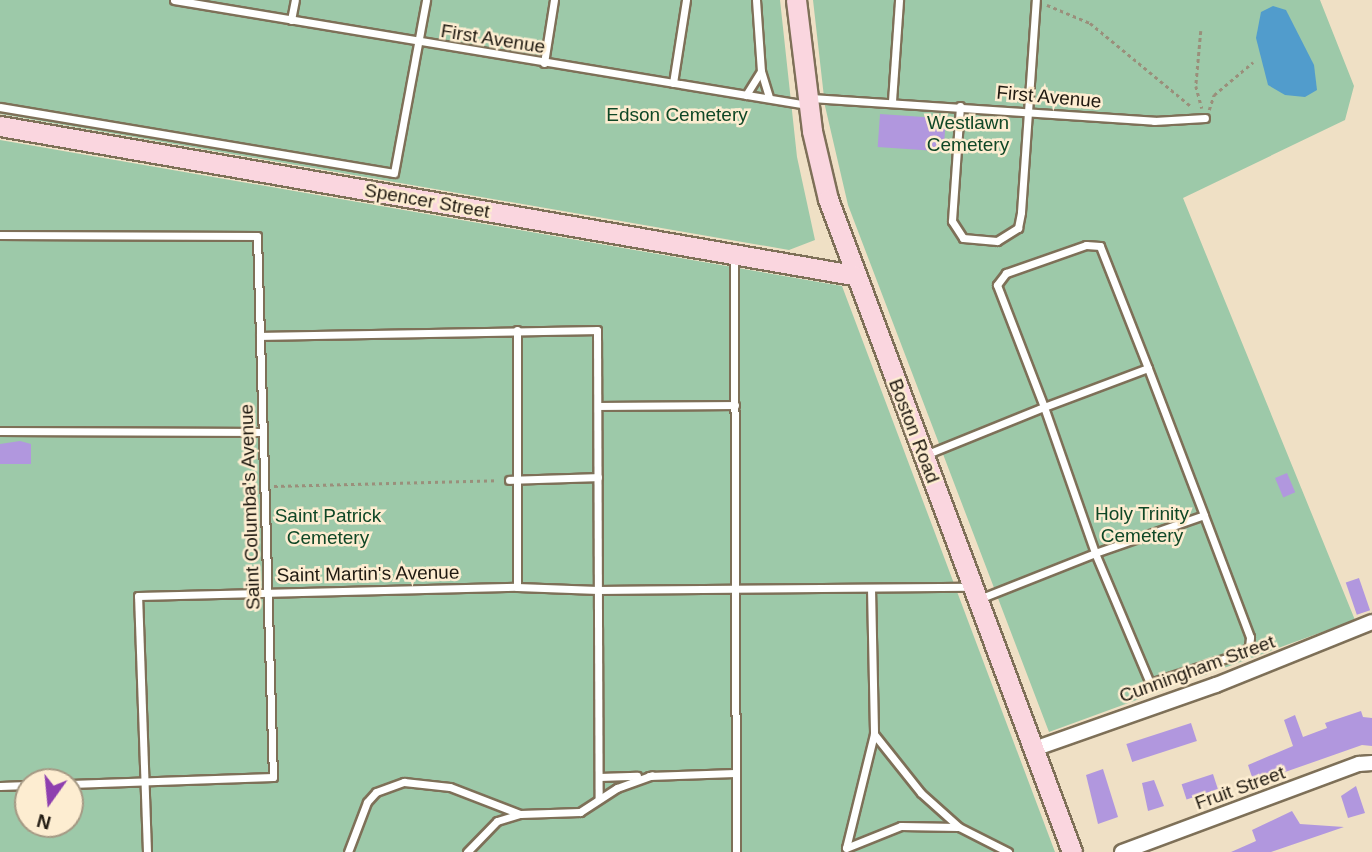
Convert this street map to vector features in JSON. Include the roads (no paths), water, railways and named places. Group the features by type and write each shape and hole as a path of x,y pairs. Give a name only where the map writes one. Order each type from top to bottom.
{"main road":[{"name":"Boston Road","path":"796,0 807,101 821,176 853,275 976,593 1072,852"},
{"name":"Spencer Street","path":"0,126 853,275"}],"street":[{"name":"Cunningham Street","path":"1034,749 1204,689 1372,622"},
{"name":"Fruit Street","path":"1122,852 1359,764 1372,763"}],"lane":[{"name":"First Avenue","path":"174,0 419,43 769,99 892,101 1154,121 1205,118"},
{"path":"291,20 295,0"},
{"path":"0,107 394,173 426,0"},
{"path":"544,62 554,0"},
{"path":"673,83 686,0"},
{"path":"756,0 761,71 769,99"},
{"path":"892,101 898,0"},
{"path":"960,106 952,221 955,232 976,241 997,242 1018,228 1036,0"},
{"path":"746,95 761,71"},
{"name":"Saint Columba's Avenue","path":"0,235 257,236 273,777 144,781"},
{"path":"1086,246 1100,246 1250,637 1249,647 1157,684 1145,677 1096,554 1044,407 997,285 1006,273 1086,246"},
{"path":"734,253 736,852"},
{"path":"517,330 513,480 517,587"},
{"path":"260,336 597,330 600,798"},
{"path":"924,456 1148,368"},
{"path":"598,406 735,405"},
{"path":"0,430 263,432"},
{"path":"513,480 598,477"},
{"path":"976,593 1204,515"},
{"name":"Saint Martin's Avenue","path":"144,781 138,596 517,587 598,590 871,588 976,593"},
{"path":"844,850 874,734 871,588"},
{"path":"874,734 921,793 959,827 1008,852"},
{"path":"599,777 736,773"},
{"path":"348,852 367,802 390,785 434,783 520,814 569,814 652,775"},
{"path":"84,783 144,781 147,852"},
{"path":"467,852 487,828 520,814"},
{"path":"844,850 901,826 959,827"}],"water":[{"path":"1273,6 1286,10 1314,65 1317,90 1305,97 1285,95 1268,85 1256,38 1261,12"}],"park label":[{"name":"Edson Cemetery","path":"677,115"},
{"name":"Westlawn Cemetery","path":"968,134"},
{"name":"Holy Trinity Cemetery","path":"1142,525"},
{"name":"Saint Patrick Cemetery","path":"328,527"}]}
